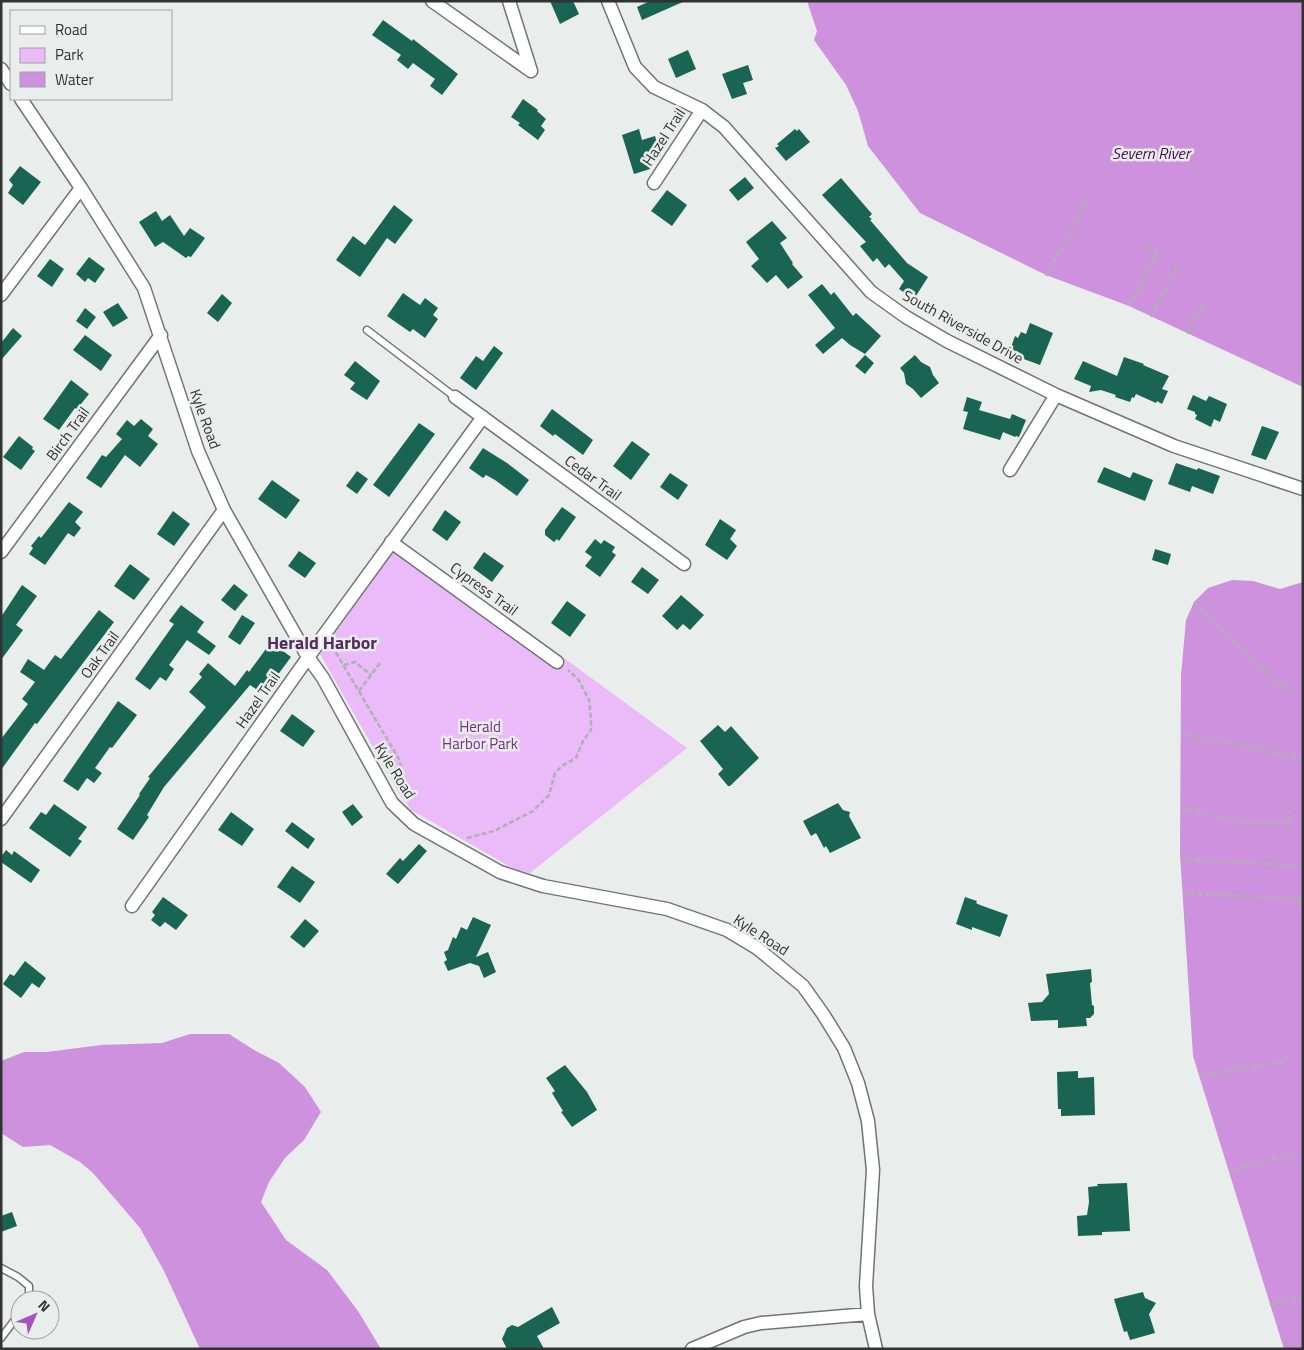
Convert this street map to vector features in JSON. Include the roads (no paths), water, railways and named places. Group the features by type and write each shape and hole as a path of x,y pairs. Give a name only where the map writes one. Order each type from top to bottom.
{"street":[{"path":"432,1 531,71 509,1"},
{"name":"South Riverside Drive","path":"608,1 635,67 654,86 702,110 724,127 871,292 906,317 947,341 1056,396 1174,446 1303,489"},
{"path":"1,70 10,83"},
{"name":"Kyle Road","path":"22,100 81,188 144,288 195,443 224,510 308,657 323,678 392,803 414,824 500,872 543,886 667,909 727,930 757,948 803,986 823,1014 844,1048 858,1083 868,1121 873,1170 866,1286 868,1314 876,1349"},
{"name":"Hazel Trail","path":"654,183 702,110"},
{"path":"1,295 81,188"},
{"name":"Birch Trail","path":"1,552 161,335"},
{"path":"1010,470 1056,396"},
{"name":"Cedar Trail","path":"455,397 684,564"},
{"name":"Hazel Trail","path":"132,906 324,634 483,417"},
{"name":"Oak Trail","path":"1,819 224,510"},
{"name":"Cypress Trail","path":"392,542 557,662"},
{"path":"692,1349 744,1327 868,1314"}],"lane":[{"path":"366,330 455,397"},
{"path":"1,1268 18,1277 29,1286 29,1290"},
{"path":"1,1338 10,1326"}],"water":[{"name":"Severn River","path":"807,1 1303,1 1303,387 1129,306 1046,275 920,213 868,146 858,111 846,85 814,40 817,31"},
{"path":"1232,580 1253,581 1280,589 1303,582 1303,1349 1284,1349 1193,1056 1180,854 1181,675 1186,620 1194,602 1208,588"},
{"path":"190,1034 229,1034 279,1063 305,1087 321,1112 304,1140 285,1158 269,1182 261,1202 286,1240 327,1270 358,1311 381,1349 200,1349 164,1271 140,1228 93,1173 80,1162 50,1145 23,1147 1,1133 1,1061 24,1052 47,1052 101,1045 162,1043"}],"district":[{"name":"Herald Harbor","path":"322,643"}],"park label":[{"name":"Herald Harbor Park","path":"480,736"}]}
